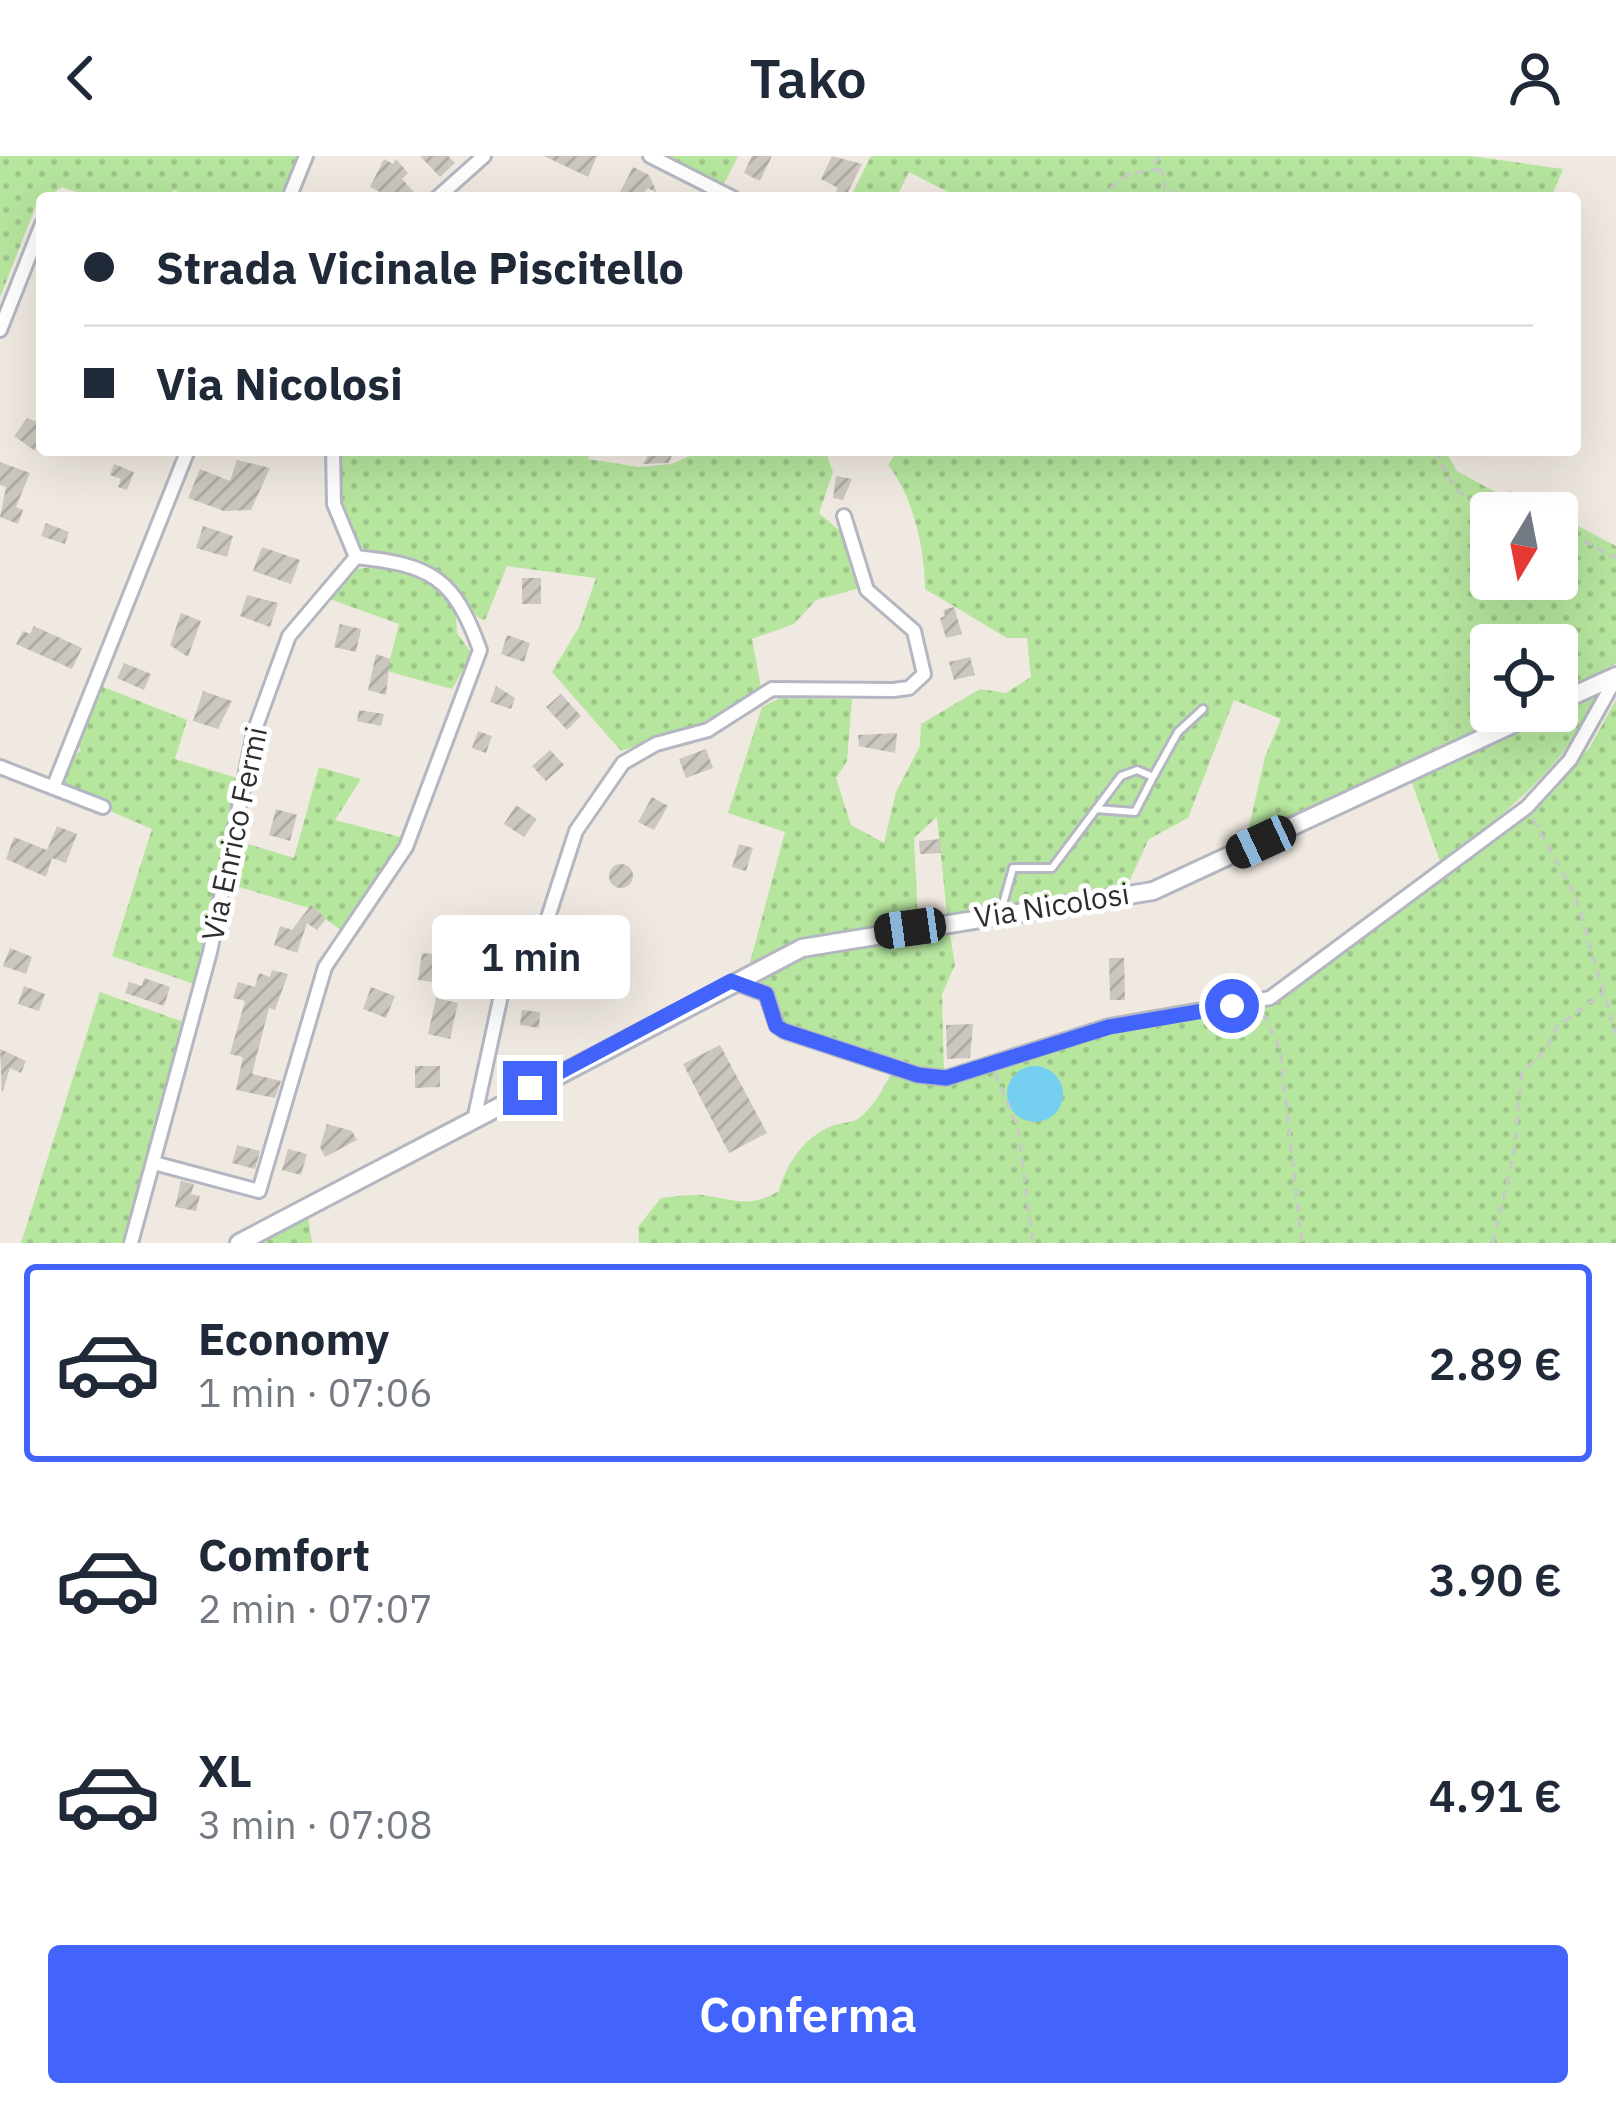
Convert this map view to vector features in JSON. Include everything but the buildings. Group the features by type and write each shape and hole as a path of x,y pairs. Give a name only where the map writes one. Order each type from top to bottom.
{"main road":[{"path":"1578,694 1616,677"},
{"name":"Via Nicolosi","path":"239,1243 731,981 834,940 1153,891 1496,732"}],"street":[{"path":"291,192 306,156"},
{"path":"444,192 484,156"},
{"path":"650,156 721,192"},
{"path":"0,330 36,239"},
{"path":"52,788 186,456"},
{"path":"154,1162 259,1191 320,980 406,847 480,650 459,599 439,578 418,565 356,556 334,504 333,456"},
{"path":"474,1120 502,986 542,936 576,831 623,764 656,744 708,730 772,689 893,690 909,688 924,674 914,631 867,590 844,516"},
{"name":"Via Enrico Fermi","path":"131,1243 210,952 254,732 289,636 356,556"},
{"path":"731,981 766,994 776,1026 933,1078 990,1067 1109,1027 1257,1000 1300,980 1527,807 1570,760 1616,677"},
{"path":"0,767 103,808"}],"lane":[{"path":"1096,809 1136,812 1190,715 1203,709"},
{"path":"1000,914 1013,868 1052,868 1121,776 1137,770 1153,777"}],"path":[{"path":"1159,156 1155,164 1166,176 1164,189 1173,192"},
{"path":"1106,192 1128,174 1159,169"},
{"path":"1439,456 1455,490 1470,498"},
{"path":"1578,538 1616,558"},
{"path":"1527,807 1575,895 1616,1034"},
{"path":"1492,1243 1514,1152 1522,1072 1546,1050 1557,1027 1603,992"},
{"path":"1257,1000 1280,1048 1302,1243"},
{"path":"990,1067 1018,1128 1033,1243"}],"green space":[{"path":"0,156 300,156 285,192 76,192 62,187 55,192 36,192 36,206 0,297"},
{"path":"666,156 738,156 724,184"},
{"path":"871,156 1471,156 1563,169 1553,192 948,192 909,172 899,192 853,192"},
{"path":"338,456 589,456 639,467 672,464 689,456 827,456 833,472 819,513 841,532 860,588 816,600 794,624 752,639 761,688 703,723 621,751 552,672 579,627 596,578 507,566 485,620 480,619 429,572 363,549 336,495"},
{"path":"894,456 1448,456 1457,471 1496,492 1470,492 1470,600 1578,600 1578,526 1616,546 1616,663 1578,684 1578,624 1470,624 1470,732 1479,732 1252,839 1248,831 1265,757 1281,719 1234,700 1188,818 1149,839 1126,888 1019,904 999,897 990,910 947,915 937,817 914,838 918,919 808,937 749,966 785,832 728,813 762,707 780,698 852,699 847,761 836,778 851,825 884,843 896,792 920,746 921,724 980,689 1006,693 1031,677 1027,638 1007,638 925,589 916,524 888,465"},
{"path":"395,565 430,578 455,605 457,633 472,654 452,689 387,671 399,624 324,597 355,569"},
{"path":"101,686 187,720 175,759 237,778 194,984 112,956 152,829 110,811 111,804 62,784 72,757 81,750 77,746"},
{"path":"1594,694 1598,702 1581,729 1564,752 1508,809 1441,864 1411,780 1513,732 1578,732 1578,702"},
{"path":"1616,700 1616,1243 639,1243 638,1227 661,1198 697,1195 750,1201 779,1191 791,1161 805,1144 822,1131 859,1118 893,1071 963,1081 1098,1037 1280,999 1536,807 1590,747"},
{"path":"319,767 361,779 335,820 404,838 344,932 309,908 229,884 238,841 294,858"},
{"path":"949,929 955,965 942,994 944,1075 859,1053 779,1022 773,998 744,982 807,954"},
{"path":"100,992 186,1023 124,1243 21,1243"},
{"path":"308,1215 312,1243 253,1243"}],"water":[{"path":"1035,1066 1055,1074 1063,1094 1055,1114 1035,1122 1015,1114 1007,1094 1015,1074"}],"route":[{"path":"530,1088 731,981 766,994 776,1026 784,1031 933,1078 990,1067 1109,1027 1232,1006"}]}
